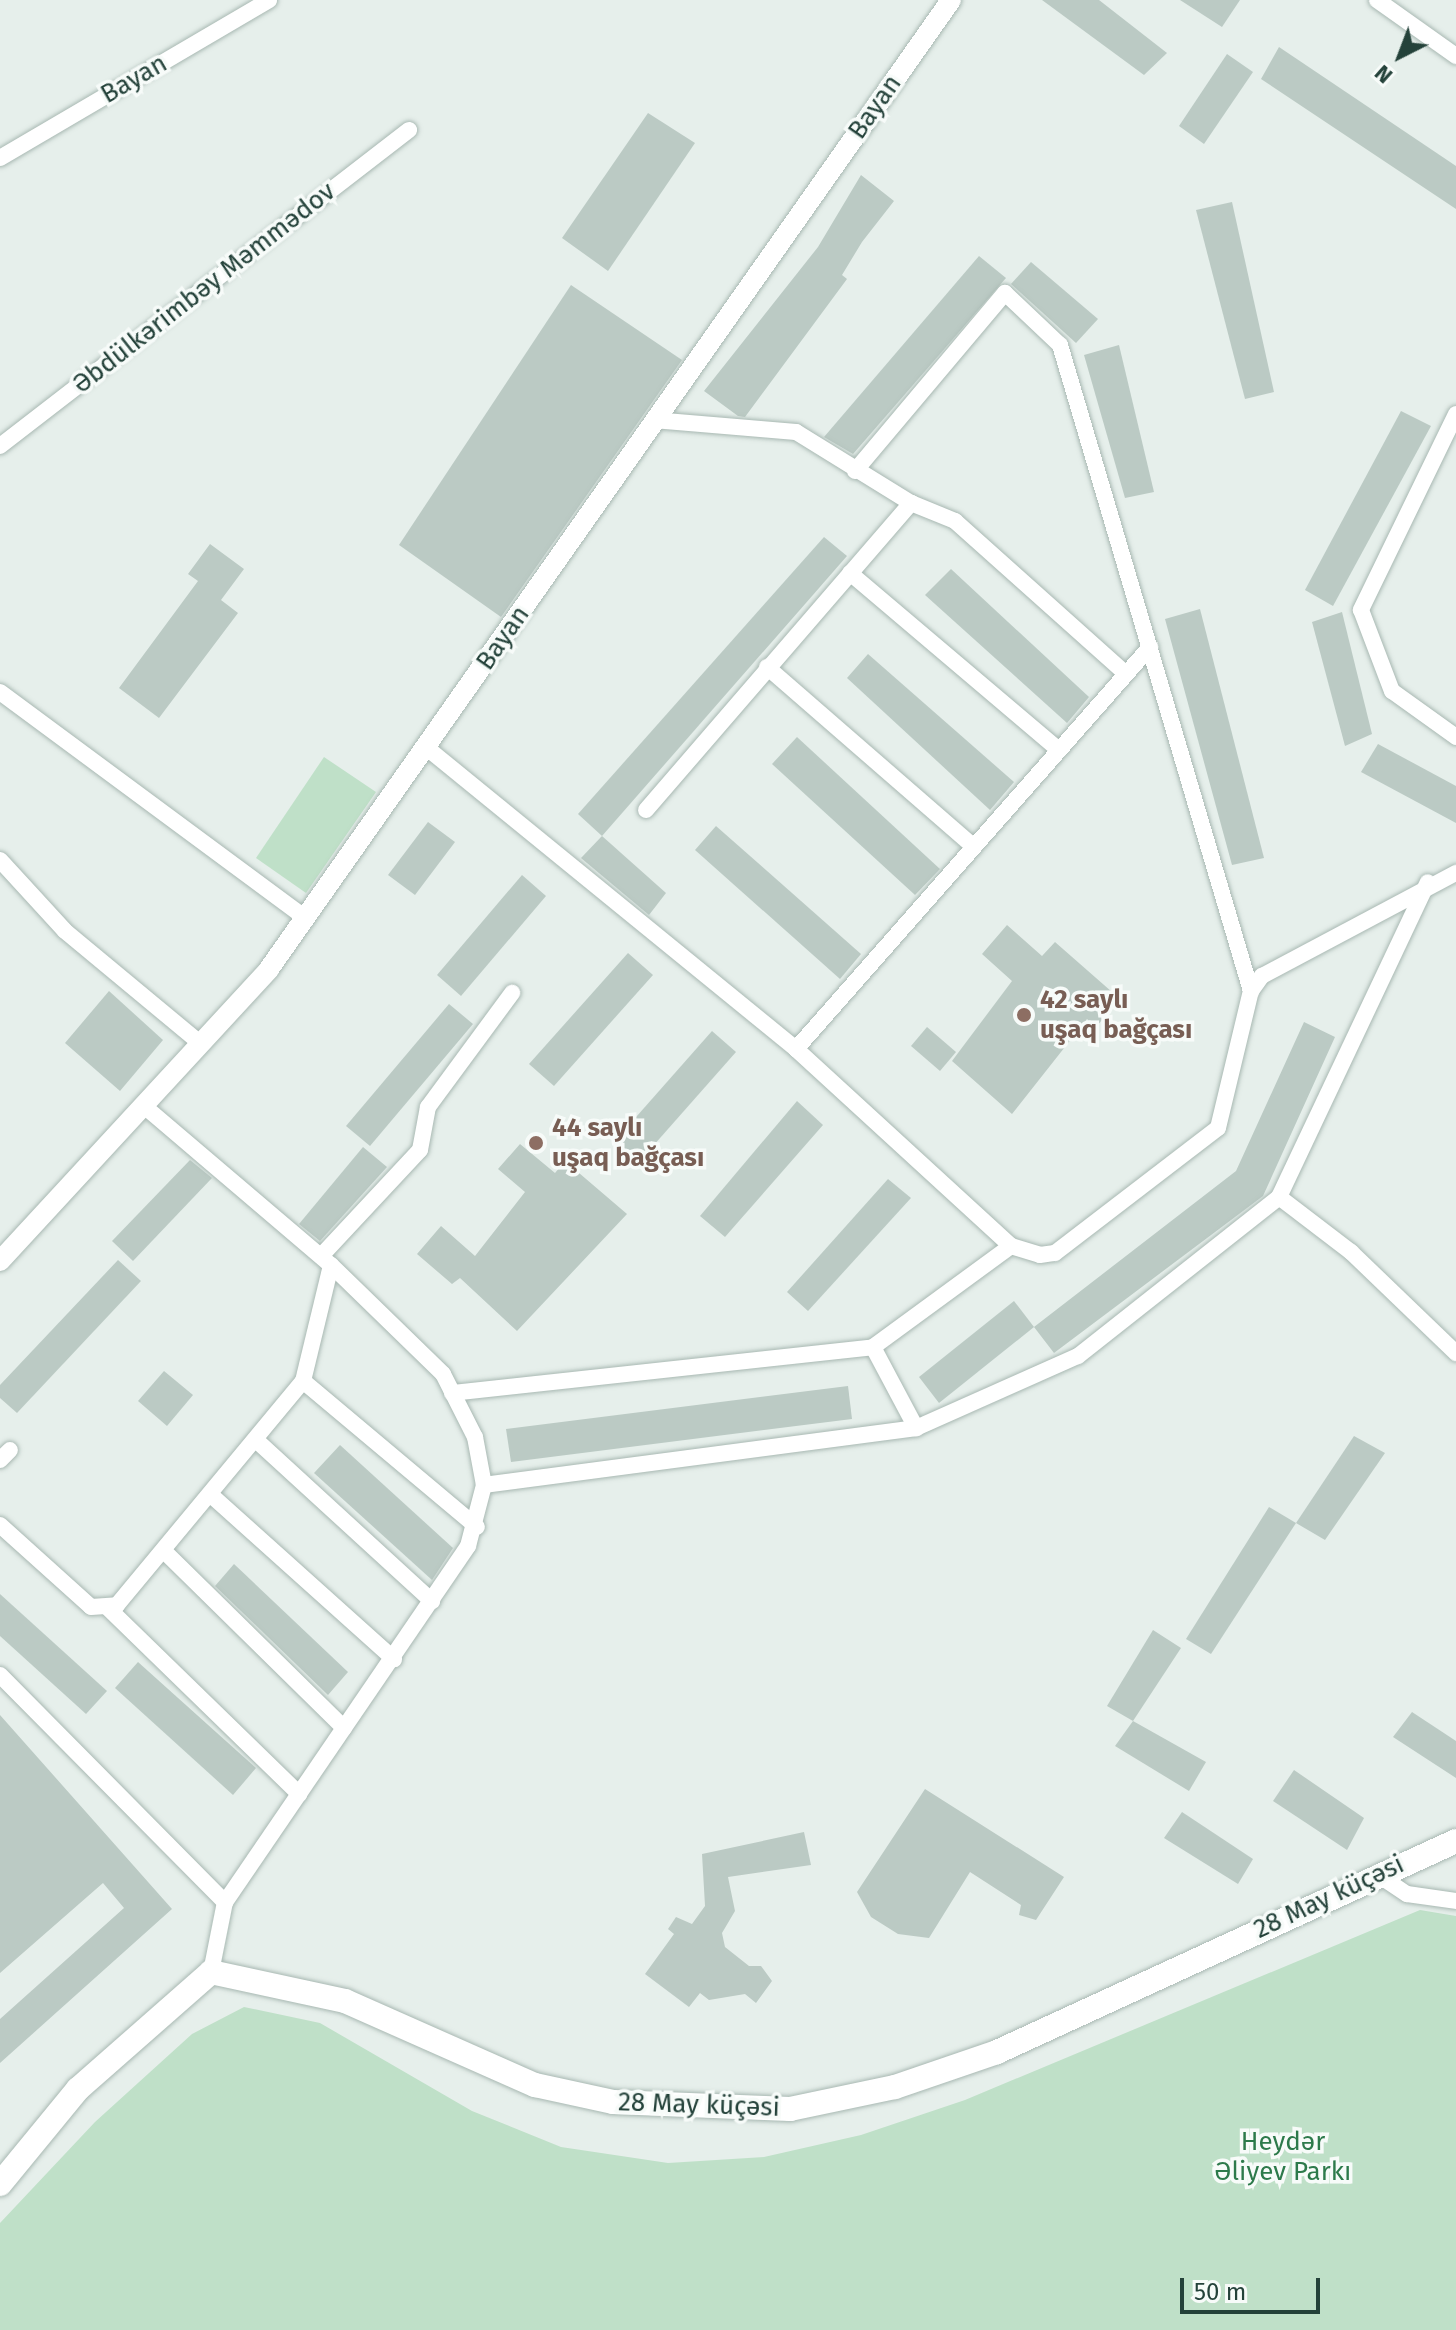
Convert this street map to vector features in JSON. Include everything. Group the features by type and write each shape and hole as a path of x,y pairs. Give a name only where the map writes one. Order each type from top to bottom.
{"main road":[{"name":"28 May küçəsi","path":"211,1972 345,2001 535,2085 613,2102 790,2109 895,2087 997,2052 1377,1874 1456,1841"},
{"path":"0,2184 78,2089 211,1972"}],"street":[{"name":"Bayan","path":"0,158 269,0"},
{"name":"Bayan","path":"0,1261 201,1044 305,918 951,0"},
{"path":"1377,0 1456,56"},
{"name":"Əbdülkərimbəy Məmmədov","path":"0,446 409,130"},
{"path":"855,471 1008,295 1060,345 1251,991"},
{"path":"1456,414 1361,610 1392,691 1456,737"},
{"path":"654,420 796,432 911,503 955,521 1126,674"},
{"path":"646,810 911,503"},
{"path":"850,573 1059,750"},
{"path":"796,1049 1150,647"},
{"path":"767,667 974,847"},
{"path":"0,692 305,918"},
{"path":"427,748 796,1049 1011,1246 1055,1253 1218,1128 1251,991 1262,976 1428,882 1456,873"},
{"path":"0,860 65,931 201,1044"},
{"path":"484,1485 916,1428 1078,1356 1279,1197 1428,882"},
{"path":"108,1608 165,1552 303,1381 326,1261 420,1150 428,1107 512,993"},
{"path":"144,1106 326,1261 443,1374 475,1437 484,1485 477,1527 432,1601 225,1902 211,1972"},
{"path":"1279,1197 1351,1252 1456,1353"},
{"path":"452,1393 873,1347 1011,1246"},
{"path":"873,1347 916,1428"},
{"path":"303,1381 477,1527"},
{"path":"256,1440 432,1601"},
{"path":"211,1495 394,1659"},
{"path":"0,1525 91,1607 108,1608 299,1794"},
{"path":"165,1552 344,1728"},
{"path":"0,1675 225,1902"},
{"path":"1377,1874 1407,1894 1456,1901"}],"green space":[{"path":"324,757 376,792 306,893 256,858"},
{"name":"Heydər Əliyev Parkı","path":"1420,1910 1456,1916 1456,2330 0,2330 0,2223 95,2122 192,2034 244,2007 320,2023 472,2111 561,2147 668,2163 764,2157 861,2135 965,2100"}],"building":[{"path":"1042,0 1099,0 1167,53 1144,75"},
{"path":"1180,0 1240,0 1222,27"},
{"path":"1279,47 1456,166 1456,209 1261,79"},
{"path":"1227,54 1253,72 1204,144 1179,126"},
{"path":"648,113 695,143 608,271 562,238"},
{"path":"861,175 894,201 862,242 842,275 847,279 745,417 738,416 704,391 818,247"},
{"path":"1232,202 1274,392 1245,399 1196,210"},
{"path":"979,256 1006,278 853,454 824,437"},
{"path":"1031,262 1098,319 1076,343 1011,284"},
{"path":"571,285 682,360 501,617 399,545"},
{"path":"1119,345 1154,492 1125,498 1084,355"},
{"path":"1401,411 1431,426 1333,606 1305,590"},
{"path":"824,537 847,556 602,836 578,814"},
{"path":"210,544 244,569 221,600 238,613 159,718 119,688 198,581 188,574"},
{"path":"951,569 1089,697 1067,723 925,595"},
{"path":"1200,609 1264,858 1232,865 1165,619"},
{"path":"1342,612 1372,734 1345,746 1312,622"},
{"path":"868,654 1014,782 990,810 847,678"},
{"path":"797,737 940,869 915,895 772,764"},
{"path":"1378,744 1456,786 1456,823 1361,772"},
{"path":"428,822 455,842 415,895 388,875"},
{"path":"716,826 861,954 840,979 695,850"},
{"path":"602,836 666,893 649,915 581,858"},
{"path":"522,875 546,896 461,996 437,975"},
{"path":"1007,925 1042,956 1055,942 1120,999 1096,1027 1087,1019 1012,1114 952,1061 1012,981 982,954"},
{"path":"628,953 653,975 554,1086 529,1064"},
{"path":"109,991 163,1040 120,1091 65,1043"},
{"path":"449,1004 473,1024 370,1146 346,1126"},
{"path":"1304,1022 1335,1037 1263,1196 1054,1353 1034,1327 1236,1171"},
{"path":"927,1027 956,1052 940,1071 911,1046"},
{"path":"712,1031 736,1052 638,1163 614,1142"},
{"path":"797,1101 823,1125 725,1237 700,1216"},
{"path":"520,1144 555,1173 565,1161 627,1214 517,1331 460,1278 452,1284 417,1254 441,1226 475,1256 525,1192 498,1169"},
{"path":"363,1147 387,1167 320,1241 299,1224"},
{"path":"190,1160 212,1178 133,1261 112,1241"},
{"path":"888,1179 911,1198 808,1311 787,1292"},
{"path":"118,1260 141,1281 17,1413 0,1398 0,1385"},
{"path":"1014,1301 1034,1327 939,1403 919,1377"},
{"path":"164,1371 193,1395 167,1426 138,1401"},
{"path":"848,1386 852,1419 511,1462 506,1429"},
{"path":"1354,1436 1385,1453 1325,1540 1296,1523"},
{"path":"340,1445 453,1548 432,1580 314,1473"},
{"path":"1269,1507 1296,1523 1211,1654 1186,1639"},
{"path":"234,1564 348,1672 328,1695 215,1586"},
{"path":"0,1594 107,1691 86,1714 0,1636"},
{"path":"1153,1630 1181,1648 1133,1721 1107,1706"},
{"path":"138,1662 256,1768 233,1795 115,1688"},
{"path":"1412,1712 1456,1741 1456,1778 1393,1737"},
{"path":"0,1715 172,1909 0,2063 0,2019 124,1908 103,1883 0,1973"},
{"path":"1133,1721 1206,1762 1189,1791 1115,1746"},
{"path":"1294,1770 1364,1818 1347,1850 1273,1801"},
{"path":"925,1789 1064,1877 1036,1920 1019,1915 1021,1905 970,1872 929,1938 898,1934 871,1917 857,1892"},
{"path":"1182,1812 1253,1859 1238,1884 1164,1838"},
{"path":"804,1832 811,1865 728,1877 735,1911 722,1933 725,1947 749,1966 761,1966 772,1981 756,2003 745,1994 709,2000 700,1993 689,2007 645,1974 674,1934 668,1929 676,1917 692,1924 705,1906 702,1854"}],"place":[{"name":"42 saylı uşaq bağçası","path":"1024,1015"},
{"name":"44 saylı uşaq bağçası","path":"536,1143"}]}
